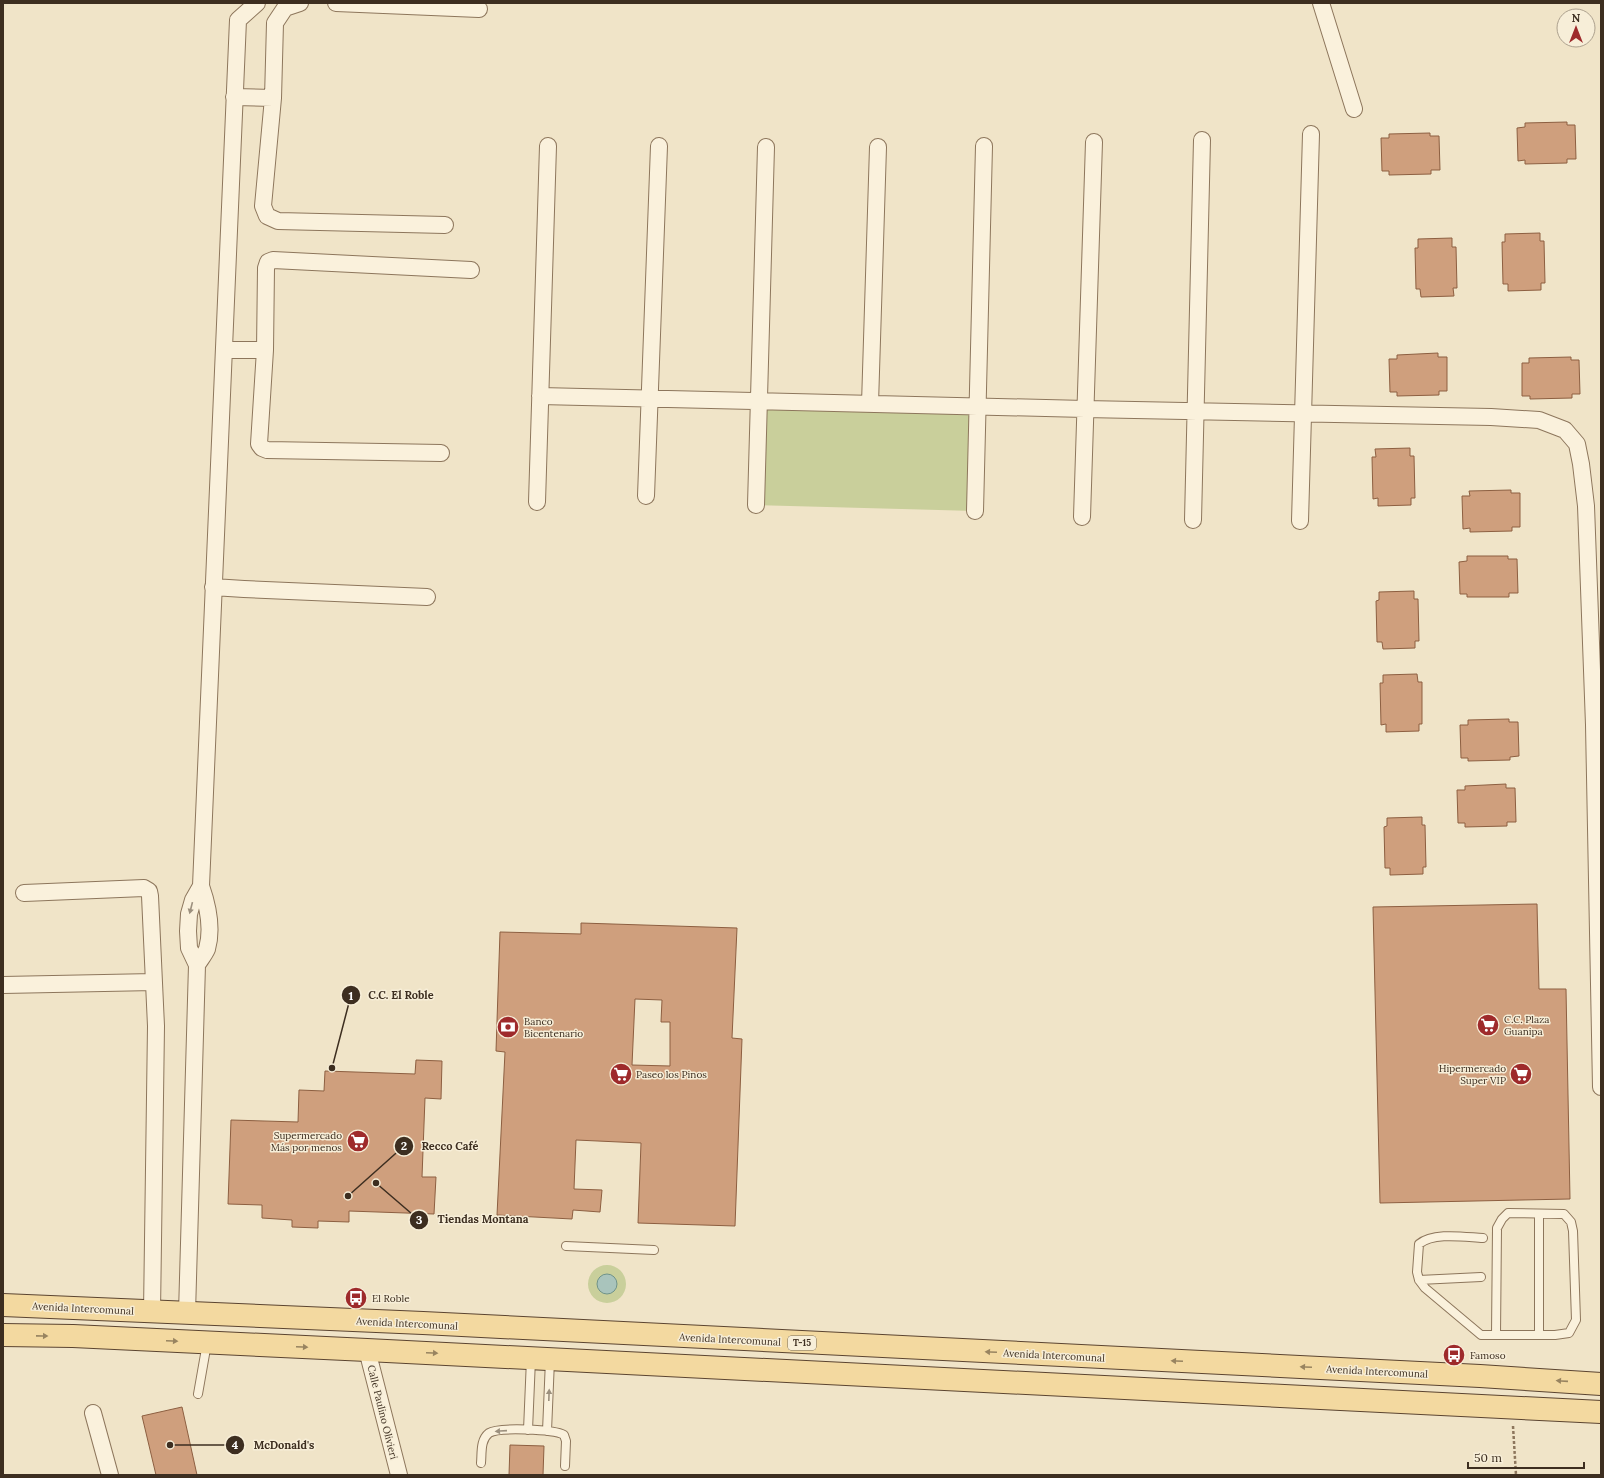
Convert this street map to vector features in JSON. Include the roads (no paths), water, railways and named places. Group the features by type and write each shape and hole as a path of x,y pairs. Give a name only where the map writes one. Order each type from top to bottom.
{"main road":[{"name":"Avenida Intercomunal","path":"3,1304 1457,1375 1601,1384"},
{"path":"3,1335 73,1336 208,1342 1601,1412"}],"street":[{"path":"187,1313 197,965 189,948 188,931 189,914 193,900 201,886 234,97 238,20 241,3"},
{"path":"238,20 257,3"},
{"path":"300,3 285,8 275,23 273,98 263,206 267,216 278,221 445,225"},
{"path":"336,3 479,9"},
{"path":"1321,3 1354,109"},
{"path":"234,97 273,98"},
{"path":"1300,521 1311,134"},
{"path":"1193,520 1202,140"},
{"path":"1082,517 1094,142"},
{"path":"537,502 548,146"},
{"path":"646,496 659,146"},
{"path":"975,511 984,146"},
{"path":"870,404 878,147"},
{"path":"756,505 766,148"},
{"path":"441,453 267,450 262,448 259,444 265,350 266,268 268,262 273,260 471,270"},
{"path":"224,350 265,350"},
{"path":"540,396 1491,417 1539,420 1565,430 1577,444 1586,506 1594,724 1601,1087"},
{"path":"213,587 244,590 427,597"},
{"path":"24,893 144,888 149,891 156,1026 152,1312"},
{"path":"3,985 154,982"},
{"name":"Calle Paulino Olivieri","path":"367,1350 399,1475"},
{"path":"93,1413 110,1475"}],"lane":[{"path":"1483,1238 1434,1237 1426,1238 1419,1244 1417,1272 1419,1280 1425,1288 1481,1335 1496,1335 1539,1335 1569,1333 1576,1320 1573,1231 1571,1222 1564,1214 1508,1213 1502,1219 1497,1228 1496,1335"},
{"path":"1539,1214 1539,1335"},
{"path":"566,1246 654,1250"},
{"path":"1419,1280 1481,1278"},
{"path":"198,1394 208,1342"},
{"path":"528,1430 540,1358"},
{"path":"540,1358 548,1431"},
{"path":"482,1463 482,1445 485,1437 490,1432 497,1430 528,1430 559,1432 564,1435 566,1441 564,1466"}],"water":[{"path":"607,1274 614,1277 617,1284 614,1291 607,1294 600,1291 597,1284 600,1277"}],"place":[{"name":"C.C. Plaza Guanipa","path":"1488,1025"},
{"name":"Banco Bicentenario","path":"508,1027"},
{"name":"C.C. El Roble","path":"332,1068"},
{"name":"Paseo los Pinos","path":"621,1074"},
{"name":"Hipermercado Super VIP","path":"1521,1074"},
{"name":"Supermercado Más por menos","path":"358,1141"},
{"name":"Tiendas Montana","path":"376,1183"},
{"name":"Recco Café","path":"348,1196"},
{"name":"El Roble","path":"356,1298"},
{"name":"Famoso","path":"1454,1355"},
{"name":"McDonald's","path":"170,1445"}]}
